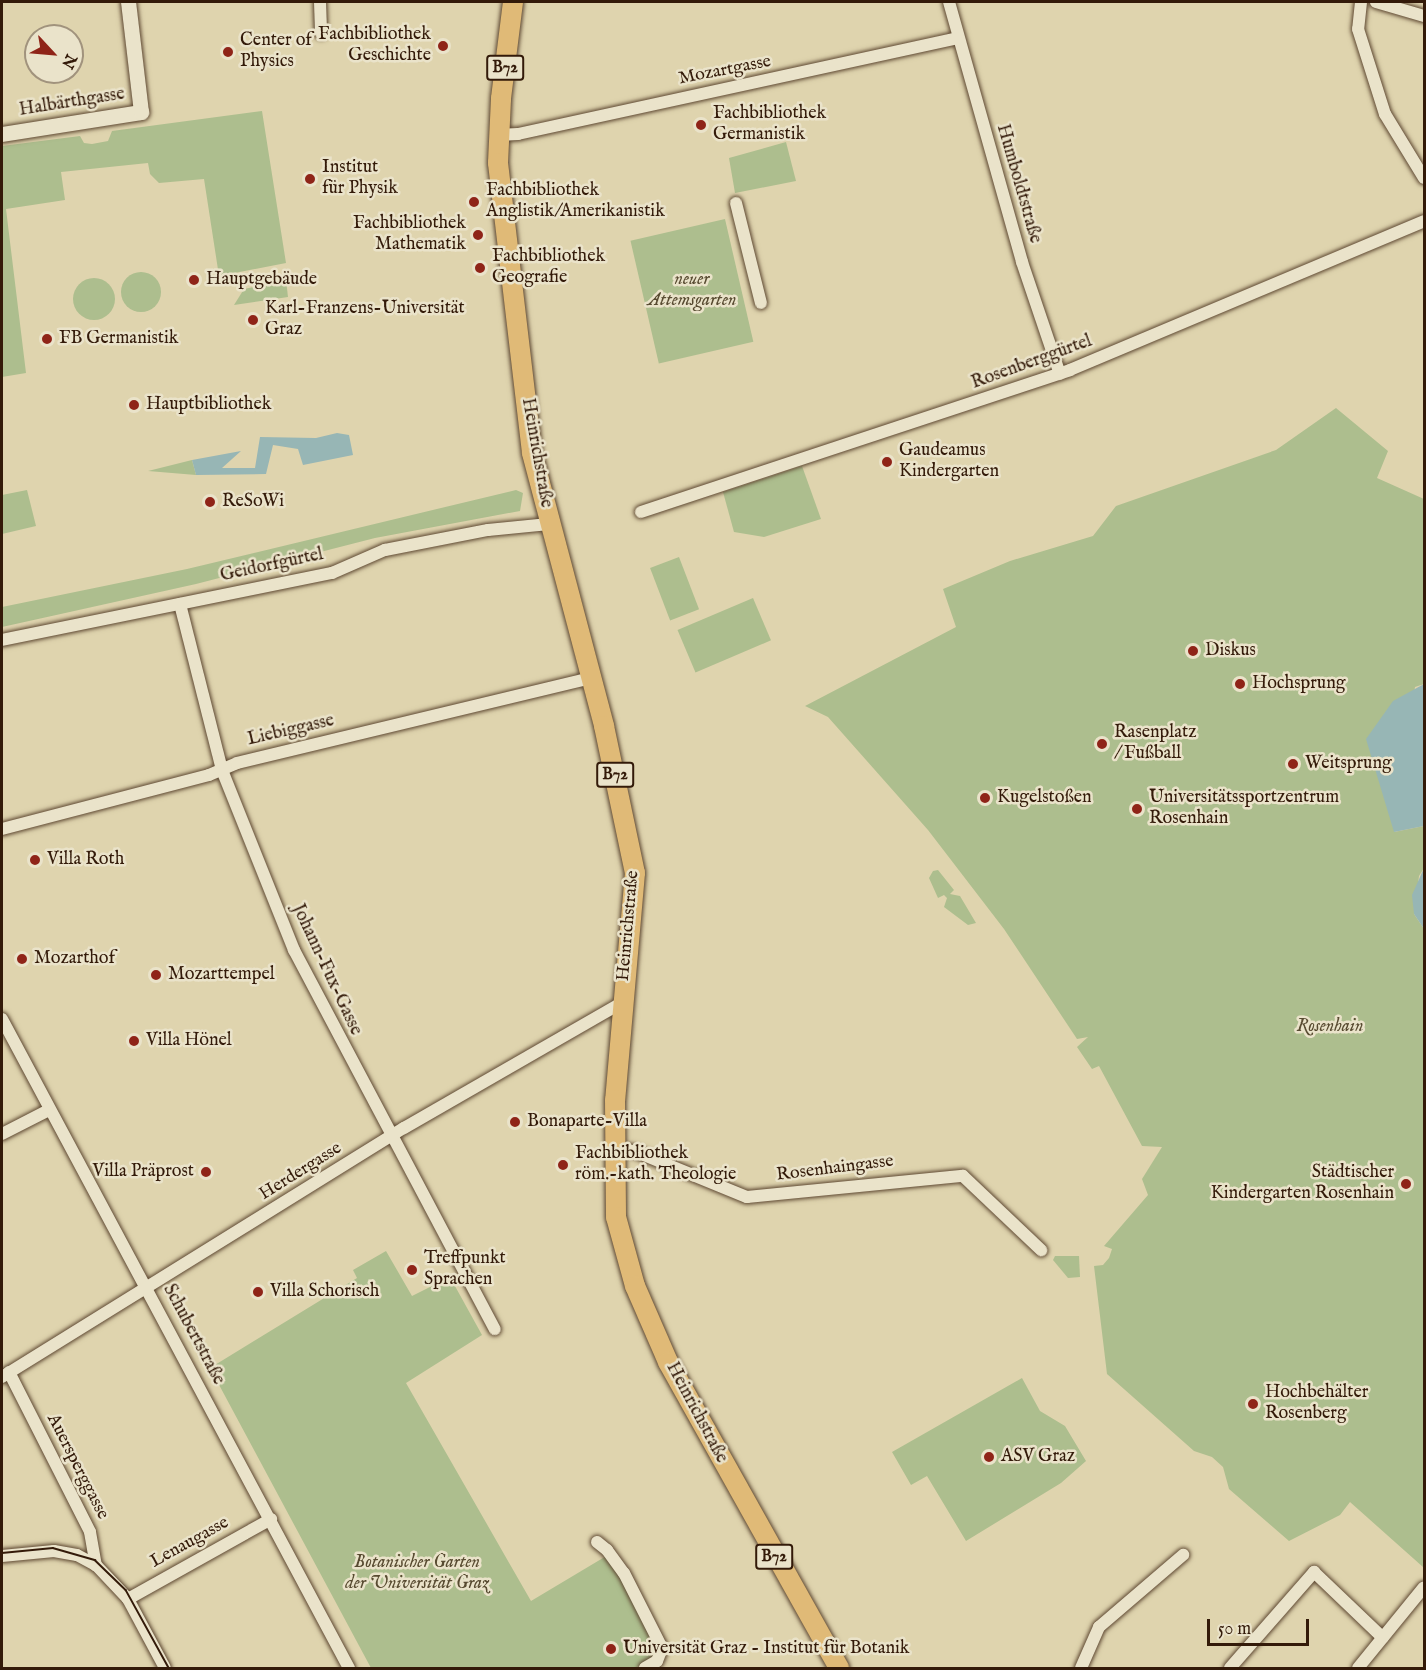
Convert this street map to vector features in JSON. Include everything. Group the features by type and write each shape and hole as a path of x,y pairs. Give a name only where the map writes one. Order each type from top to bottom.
{"main road":[{"name":"Heinrichstraße","path":"513,2 498,135 513,302 532,453 549,524 592,678 635,873 623,1002 614,1148 616,1217 648,1317 724,1468 838,1668"}],"street":[{"name":"Halbärthgasse","path":"2,134 141,112 142,104 128,2"},
{"path":"320,2 321,33"},
{"name":"Humboldtstraße","path":"949,2 1022,262 1060,374"},
{"path":"1361,2 1359,28 1385,114 1425,178"},
{"path":"1376,2 1425,16"},
{"name":"Mozartgasse","path":"498,135 518,134 958,38"},
{"path":"736,203 762,303"},
{"name":"Rosenberggürtel","path":"641,512 1060,374 1425,221"},
{"name":"Geidorfgürtel","path":"2,640 332,573 385,550 488,530 549,524"},
{"name":"Johann-Fux-Gasse","path":"180,604 222,770 294,950 495,1329"},
{"name":"Liebiggasse","path":"2,829 222,770 237,763 592,678"},
{"name":"Herdergasse","path":"5,1375 392,1136 623,1002"},
{"name":"Schubertstraße","path":"2,1019 48,1110 146,1287 349,1668"},
{"path":"2,1134 48,1110"},
{"name":"Rosenhaingasse","path":"614,1148 634,1151 747,1197 963,1176 1041,1250"},
{"name":"Auersperggasse","path":"5,1375 90,1533 96,1565"},
{"name":"Lenaugasse","path":"128,1599 271,1519"},
{"path":"597,1542 607,1550 624,1573 662,1648 657,1661 645,1668"},
{"path":"2,1556 54,1551 76,1556 96,1565 128,1599 165,1668"},
{"path":"1081,1668 1099,1627 1183,1555"},
{"path":"1230,1668 1314,1572 1383,1638"},
{"path":"1358,1668 1425,1587"}],"green space":[{"path":"262,111 286,263 219,276 204,179 159,183 150,174 148,163 61,172 65,200 6,209 26,373 2,377 2,146 80,136 84,143 92,144 108,141 112,131"},
{"path":"786,142 796,181 735,193 729,158"},
{"name":"neuer Attemsgarten","path":"725,219 753,342 659,364 630,241"},
{"path":"141,272 149,273 155,278 160,284 160,300 155,306 149,311 141,312 133,311 127,306 122,300 121,292 122,284 127,278 133,273"},
{"path":"94,278 109,284 115,299 109,314 94,320 79,314 73,299 79,284"},
{"path":"286,280 288,297 234,305 244,289"},
{"name":"Rosenhain","path":"1336,408 1388,451 1377,478 1424,499 1424,684 1415,687 1394,832 1424,826 1424,868 1419,876 1414,914 1424,929 1423,1567 1350,1502 1340,1515 1289,1541 1229,1489 1223,1467 1212,1457 1194,1451 1107,1374 1094,1266 1103,1265 1109,1258 1112,1249 1104,1246 1148,1195 1142,1179 1162,1147 1142,1146 1099,1066 1092,1069 1077,1047 1088,1037 1077,1039 1004,929 928,830 828,717 805,706 956,627 943,589 1010,561 1093,536 1116,506 1276,450"},
{"path":"192,460 196,475 148,471"},
{"path":"802,466 821,519 764,537 734,532 723,492"},
{"path":"27,490 36,526 2,534 2,495"},
{"path":"516,490 523,493 520,511 375,538 196,584 2,627 2,607 187,569"},
{"path":"679,557 699,609 670,620 650,568"},
{"path":"753,598 771,640 695,672 678,630"},
{"path":"938,870 954,890 950,894 960,896 976,923 968,925 944,907 947,898 944,895 938,898 929,878 933,871"},
{"name":"Botanischer Garten der Universität Graz","path":"386,1251 412,1296 450,1277 482,1335 406,1383 531,1601 608,1555 661,1653 635,1668 371,1668 210,1368 357,1278 353,1270"},
{"path":"1055,1256 1079,1256 1080,1277 1068,1278 1053,1260"},
{"name":"ASV Graz","path":"1022,1378 1040,1411 1065,1426 1086,1461 1061,1483 966,1541 927,1476 911,1485 892,1452"}],"water":[{"path":"337,433 349,435 353,455 303,465 298,449 273,445 266,474 196,475 192,460 241,451 222,468 255,468 260,437 316,438"},
{"path":"1424,684 1424,826 1394,832 1366,739 1393,701"},
{"path":"1424,868 1424,929 1414,914 1412,895"}],"tram line":[{"path":"2,1553 53,1548 95,1560 126,1590 169,1668"}],"place":[{"name":"Fachbibliothek Geschichte","path":"443,46"},
{"name":"Center of Physics","path":"228,52"},
{"name":"Fachbibliothek Germanistik","path":"701,125"},
{"name":"Institut für Physik","path":"310,179"},
{"name":"Fachbibliothek Anglistik/Amerikanistik","path":"474,202"},
{"name":"Fachbibliothek Mathematik","path":"478,235"},
{"name":"Fachbibliothek Geografie","path":"480,268"},
{"name":"Hauptgebäude","path":"194,280"},
{"name":"Karl-Franzens-Universität Graz","path":"253,320"},
{"name":"FB Germanistik","path":"47,339"},
{"name":"Hauptbibliothek","path":"134,405"},
{"name":"Gaudeamus Kindergarten","path":"887,462"},
{"name":"ReSoWi","path":"210,502"},
{"name":"Diskus","path":"1193,651"},
{"name":"Hochsprung","path":"1240,684"},
{"name":"Rasenplatz / Fußball","path":"1102,744"},
{"name":"Weitsprung","path":"1293,764"},
{"name":"Kugelstoßen","path":"985,798"},
{"name":"Universitätssportzentrum Rosenhain","path":"1137,809"},
{"name":"Villa Roth","path":"35,860"},
{"name":"Mozarthof","path":"22,959"},
{"name":"Mozarttempel","path":"156,975"},
{"name":"Villa Hönel","path":"134,1041"},
{"name":"Bonaparte-Villa","path":"515,1122"},
{"name":"Fachbibliothek röm.-kath. Theologie","path":"563,1165"},
{"name":"Villa Präprost","path":"206,1172"},
{"name":"Städtischer Kindergarten Rosenhain","path":"1406,1184"},
{"name":"Treffpunkt Sprachen","path":"412,1270"},
{"name":"Villa Schorisch","path":"258,1292"},
{"name":"Hochbehälter Rosenberg","path":"1253,1404"},
{"name":"ASV Graz","path":"989,1457"},
{"name":"Universität Graz - Institut für Botanik","path":"611,1649"}]}
